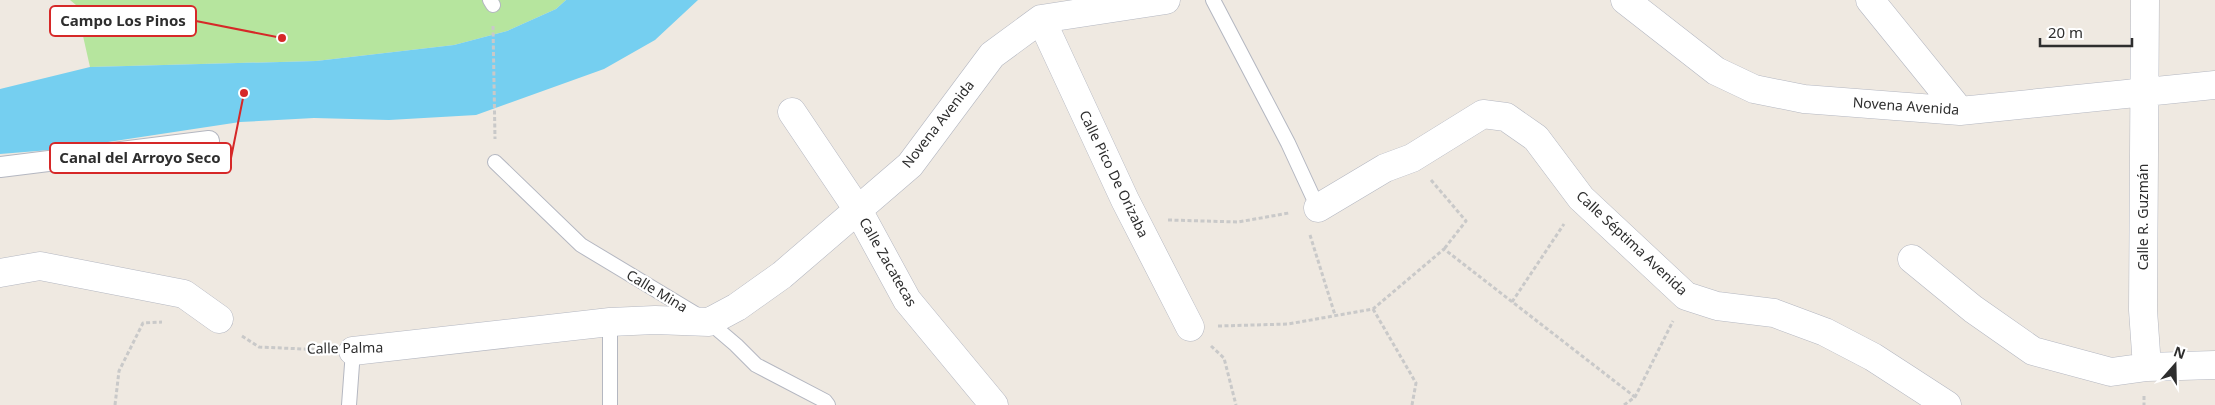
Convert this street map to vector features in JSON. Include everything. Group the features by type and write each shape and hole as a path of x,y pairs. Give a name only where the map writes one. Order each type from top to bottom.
{"street":[{"name":"Novena Avenida","path":"709,322 737,306 782,275 910,164 992,55 1041,19 1166,0"},
{"name":"Novena Avenida","path":"1624,0 1716,71 1754,90 1804,100 1960,111 2215,85"},
{"path":"1870,0 1960,111"},
{"name":"Calle R. Guzmán","path":"2145,0 2143,310 2147,367"},
{"name":"Calle Pico De Orizaba","path":"1041,19 1135,219 1190,327"},
{"name":"Calle Zacatecas","path":"792,112 858,210 907,300 994,405"},
{"name":"Calle Séptima Avenida","path":"1310,209 1385,168 1412,158 1483,114 1506,117 1536,138 1581,198 1686,296 1717,306 1774,313 1825,332 1873,357 1948,405"},
{"path":"0,167 209,141"},
{"path":"1912,258 1973,310 2033,351 2111,372 2147,367 2215,365"},
{"path":"0,273 40,266 184,294 219,319"},
{"name":"Calle Palma","path":"353,351 610,322 654,320 709,322"}],"lane":[{"path":"1213,0 1288,143 1310,209"},
{"name":"Calle Mina","path":"495,162 581,246 709,322 756,365 825,401 828,405"},
{"path":"610,322 610,405"},
{"path":"349,405 353,351"}],"path":[{"path":"491,3 495,162"},
{"path":"1190,327 1288,324 1373,309 1444,249 1466,221 1412,158"},
{"path":"1512,302 1581,198"},
{"path":"1135,219 1238,222 1310,209 1335,315"},
{"path":"1444,249 1635,397"},
{"path":"1624,405 1635,397 1686,296"},
{"path":"1373,309 1416,382 1412,405"},
{"name":"Calle Palma","path":"219,319 258,347 353,351"},
{"path":"115,405 119,371 143,323 172,321"},
{"path":"1190,327 1224,358 1236,405"}],"green space":[{"path":"70,0 566,0 556,9 507,31 454,45 316,61 90,67 76,5"}],"water":[{"path":"566,0 698,0 655,40 604,69 476,115 389,120 314,118 240,122 62,149 0,154 0,89 90,67 316,61 454,45 507,31 556,9"}],"place":[{"name":"Campo Los Pinos","path":"282,38"},
{"name":"Canal del Arroyo Seco","path":"244,93"}]}
